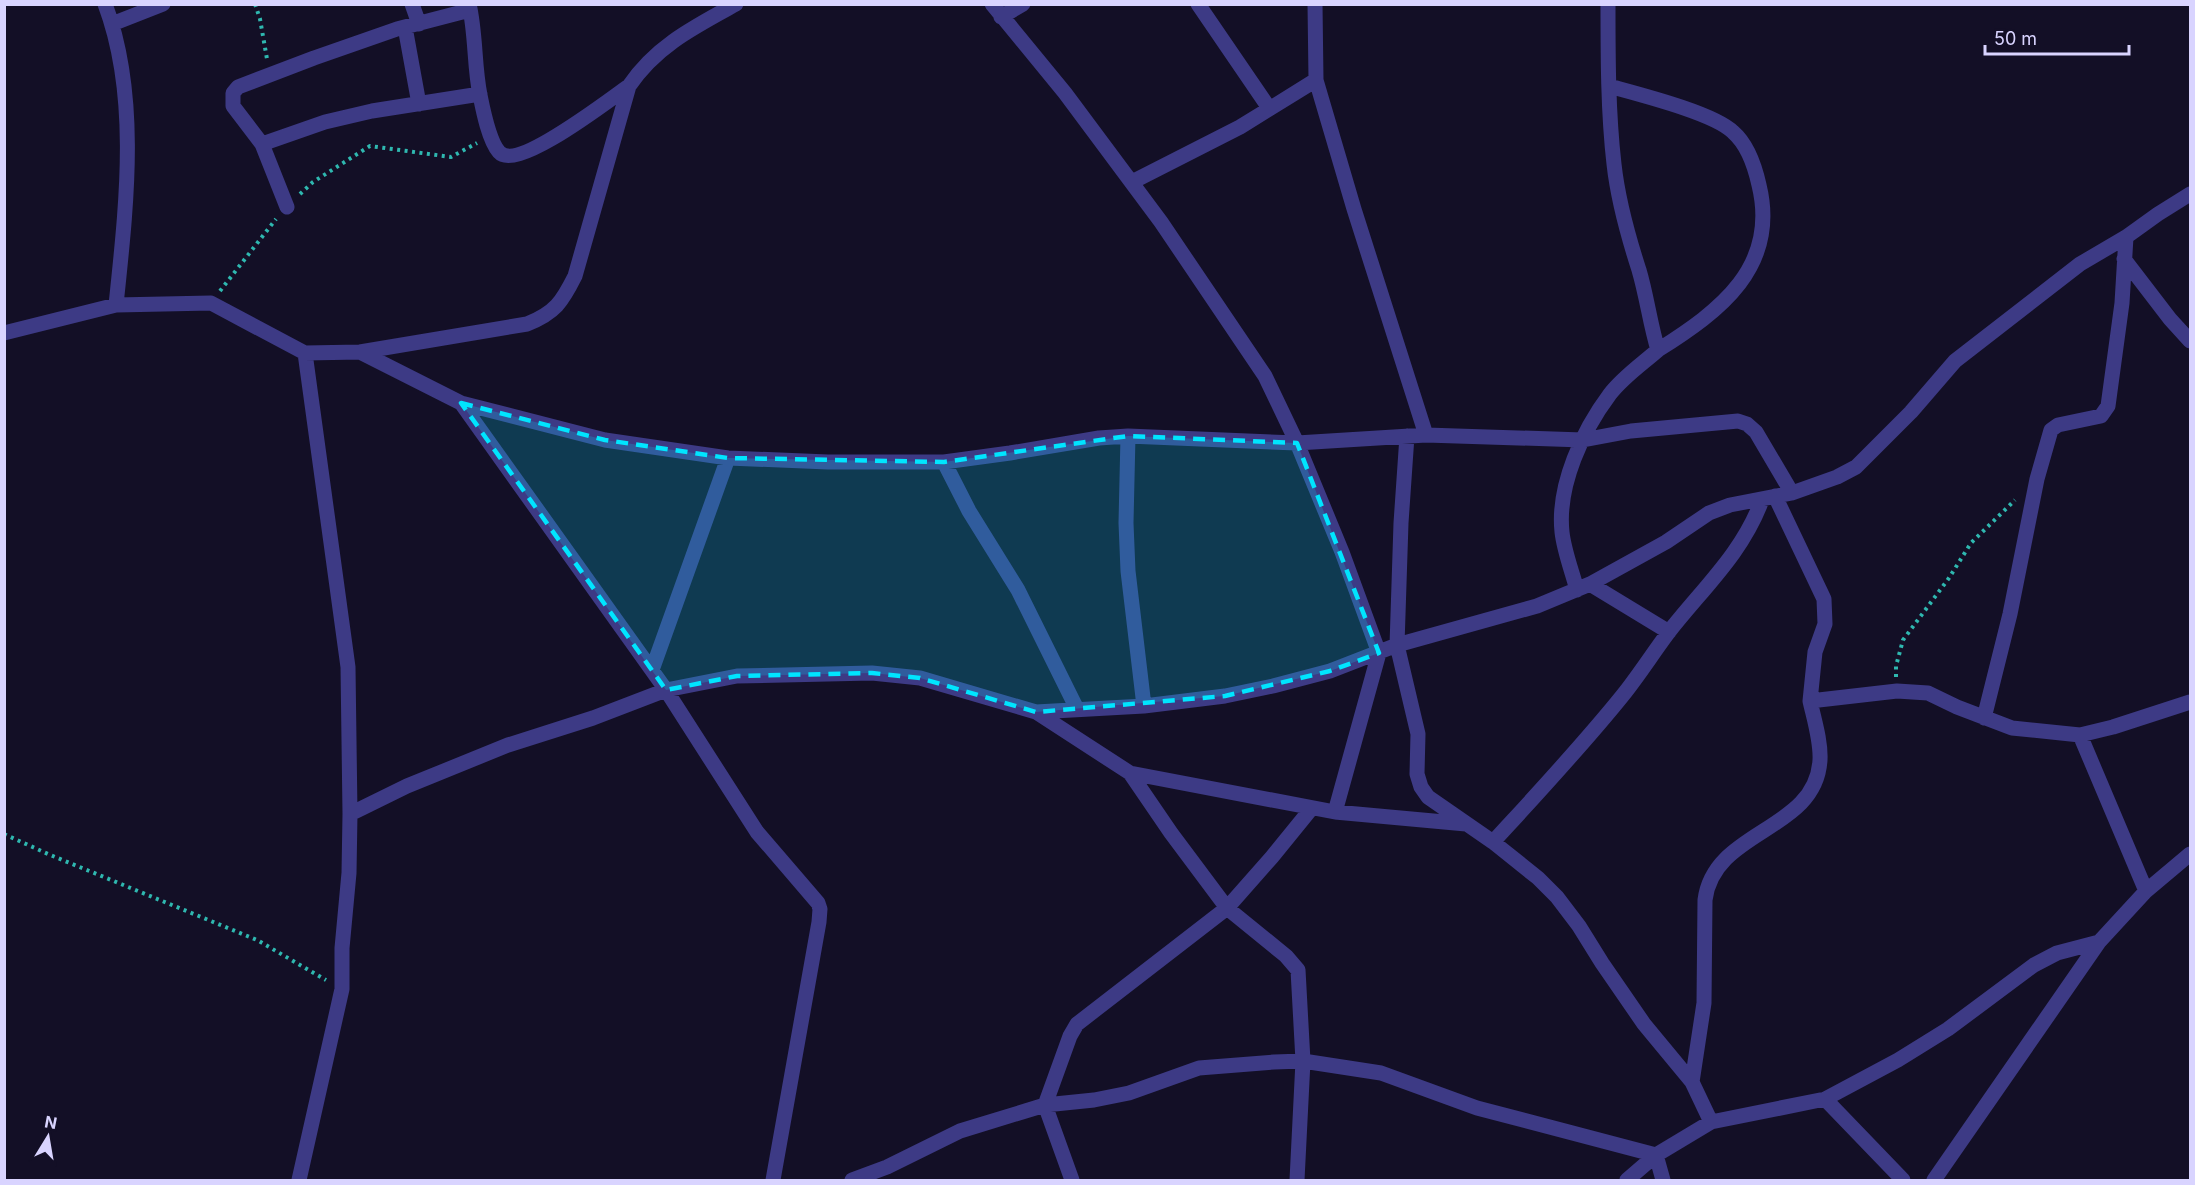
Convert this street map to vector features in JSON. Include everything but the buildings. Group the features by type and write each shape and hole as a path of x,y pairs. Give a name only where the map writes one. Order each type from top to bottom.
{"street":[{"path":"105,4 120,52 126,101 126,206 116,305"},
{"path":"112,24 163,4"},
{"path":"412,4 419,104"},
{"path":"4,333 116,305 211,303 305,352 360,352 527,324 545,317 564,298 575,276 629,86 658,51 682,33 736,4"},
{"path":"1023,4 997,11 1065,93 1132,182 1265,376 1297,443 1342,552 1378,653 1335,812"},
{"path":"1198,4 1269,108"},
{"path":"1315,4 1316,80 1354,209 1426,435"},
{"path":"1608,4 1609,86 1616,175 1630,247 1639,272 1650,326 1658,350"},
{"path":"287,207 262,144 233,105 233,93 238,87 270,75 412,25 469,8 480,94 490,135 499,152 509,156 516,156 552,140 629,86"},
{"path":"1132,182 1240,127 1316,80"},
{"path":"1609,86 1723,124 1734,133 1756,171 1764,203 1761,239 1756,259 1722,304 1695,327 1658,350 1611,393 1572,463 1566,488 1561,521 1564,548 1584,587 1669,632"},
{"path":"262,144 325,122 372,111 480,94"},
{"path":"1036,712 1144,706 1225,696 1330,671 1398,645 1537,606 1584,587 1666,542 1709,513 1730,505 1792,493 1837,477 1856,467 1911,412 1955,361 2080,264 2189,197"},
{"path":"1984,718 2012,604 2037,479 2054,427 2101,416 2108,406 2122,303 2126,237"},
{"path":"2124,259 2190,341"},
{"path":"299,1180 342,989 342,948 349,873 350,814 348,667 305,352"},
{"path":"360,352 460,403 605,441 728,458 828,462 944,462 1100,438 1128,436 1297,443 1426,435 1583,440 1630,432 1738,421 1747,424 1756,432 1792,493"},
{"path":"460,403 666,690 757,832 818,903 819,922 773,1180"},
{"path":"1128,436 1126,523 1128,571 1144,706"},
{"path":"1407,436 1401,523 1398,645 1418,734 1417,774 1420,787 1428,797 1493,842 1538,878 1557,897 1580,926 1602,963 1644,1024 1692,1082 1711,1122"},
{"path":"652,670 728,458"},
{"path":"944,462 969,511 1018,590 1077,709"},
{"path":"1493,842 1624,694 1669,632 1710,585 1742,542 1769,498"},
{"path":"1692,1082 1704,1003 1707,884 1712,873 1723,860 1796,809 1810,792 1817,777 1820,760 1810,701 1815,652 1825,624 1824,599 1769,498"},
{"path":"350,814 407,786 508,745 593,718 666,690 737,676 872,673 920,678 1036,712 1130,773 1311,809 1467,824"},
{"path":"1810,701 1897,691 1932,694 1957,707 2012,728 2080,735 2113,727 2190,702"},
{"path":"2080,735 2146,891"},
{"path":"1130,773 1170,833 1227,908 1286,956 1298,970 1303,1061 1297,1180"},
{"path":"1072,1180 1045,1105 1070,1036 1077,1024 1227,908 1311,809"},
{"path":"1934,1180 2099,942 2146,891 2190,854"},
{"path":"1627,1180 1656,1155 1711,1122 1824,1099 1898,1060 1948,1029 2034,965 2057,953 2099,942"},
{"path":"852,1180 887,1167 960,1131 1045,1105 1094,1100 1129,1093 1176,1074 1199,1068 1303,1061 1381,1073 1488,1111 1656,1155"},
{"path":"1824,1099 1903,1180"},
{"path":"1656,1155 1663,1180"}],"path":[{"path":"255,4 270,75"},
{"path":"211,303 269,226 312,182 370,146 452,157 490,135"},
{"path":"1897,691 1896,666 1903,640 1949,578 1971,543 2037,479"},
{"path":"4,834 257,940 342,989"}],"highlighted area":[{"path":"461,403 605,440 728,458 944,462 1128,436 1297,443 1379,653 1330,671 1225,696 1036,712 920,678 872,673 737,676 666,690"}]}
